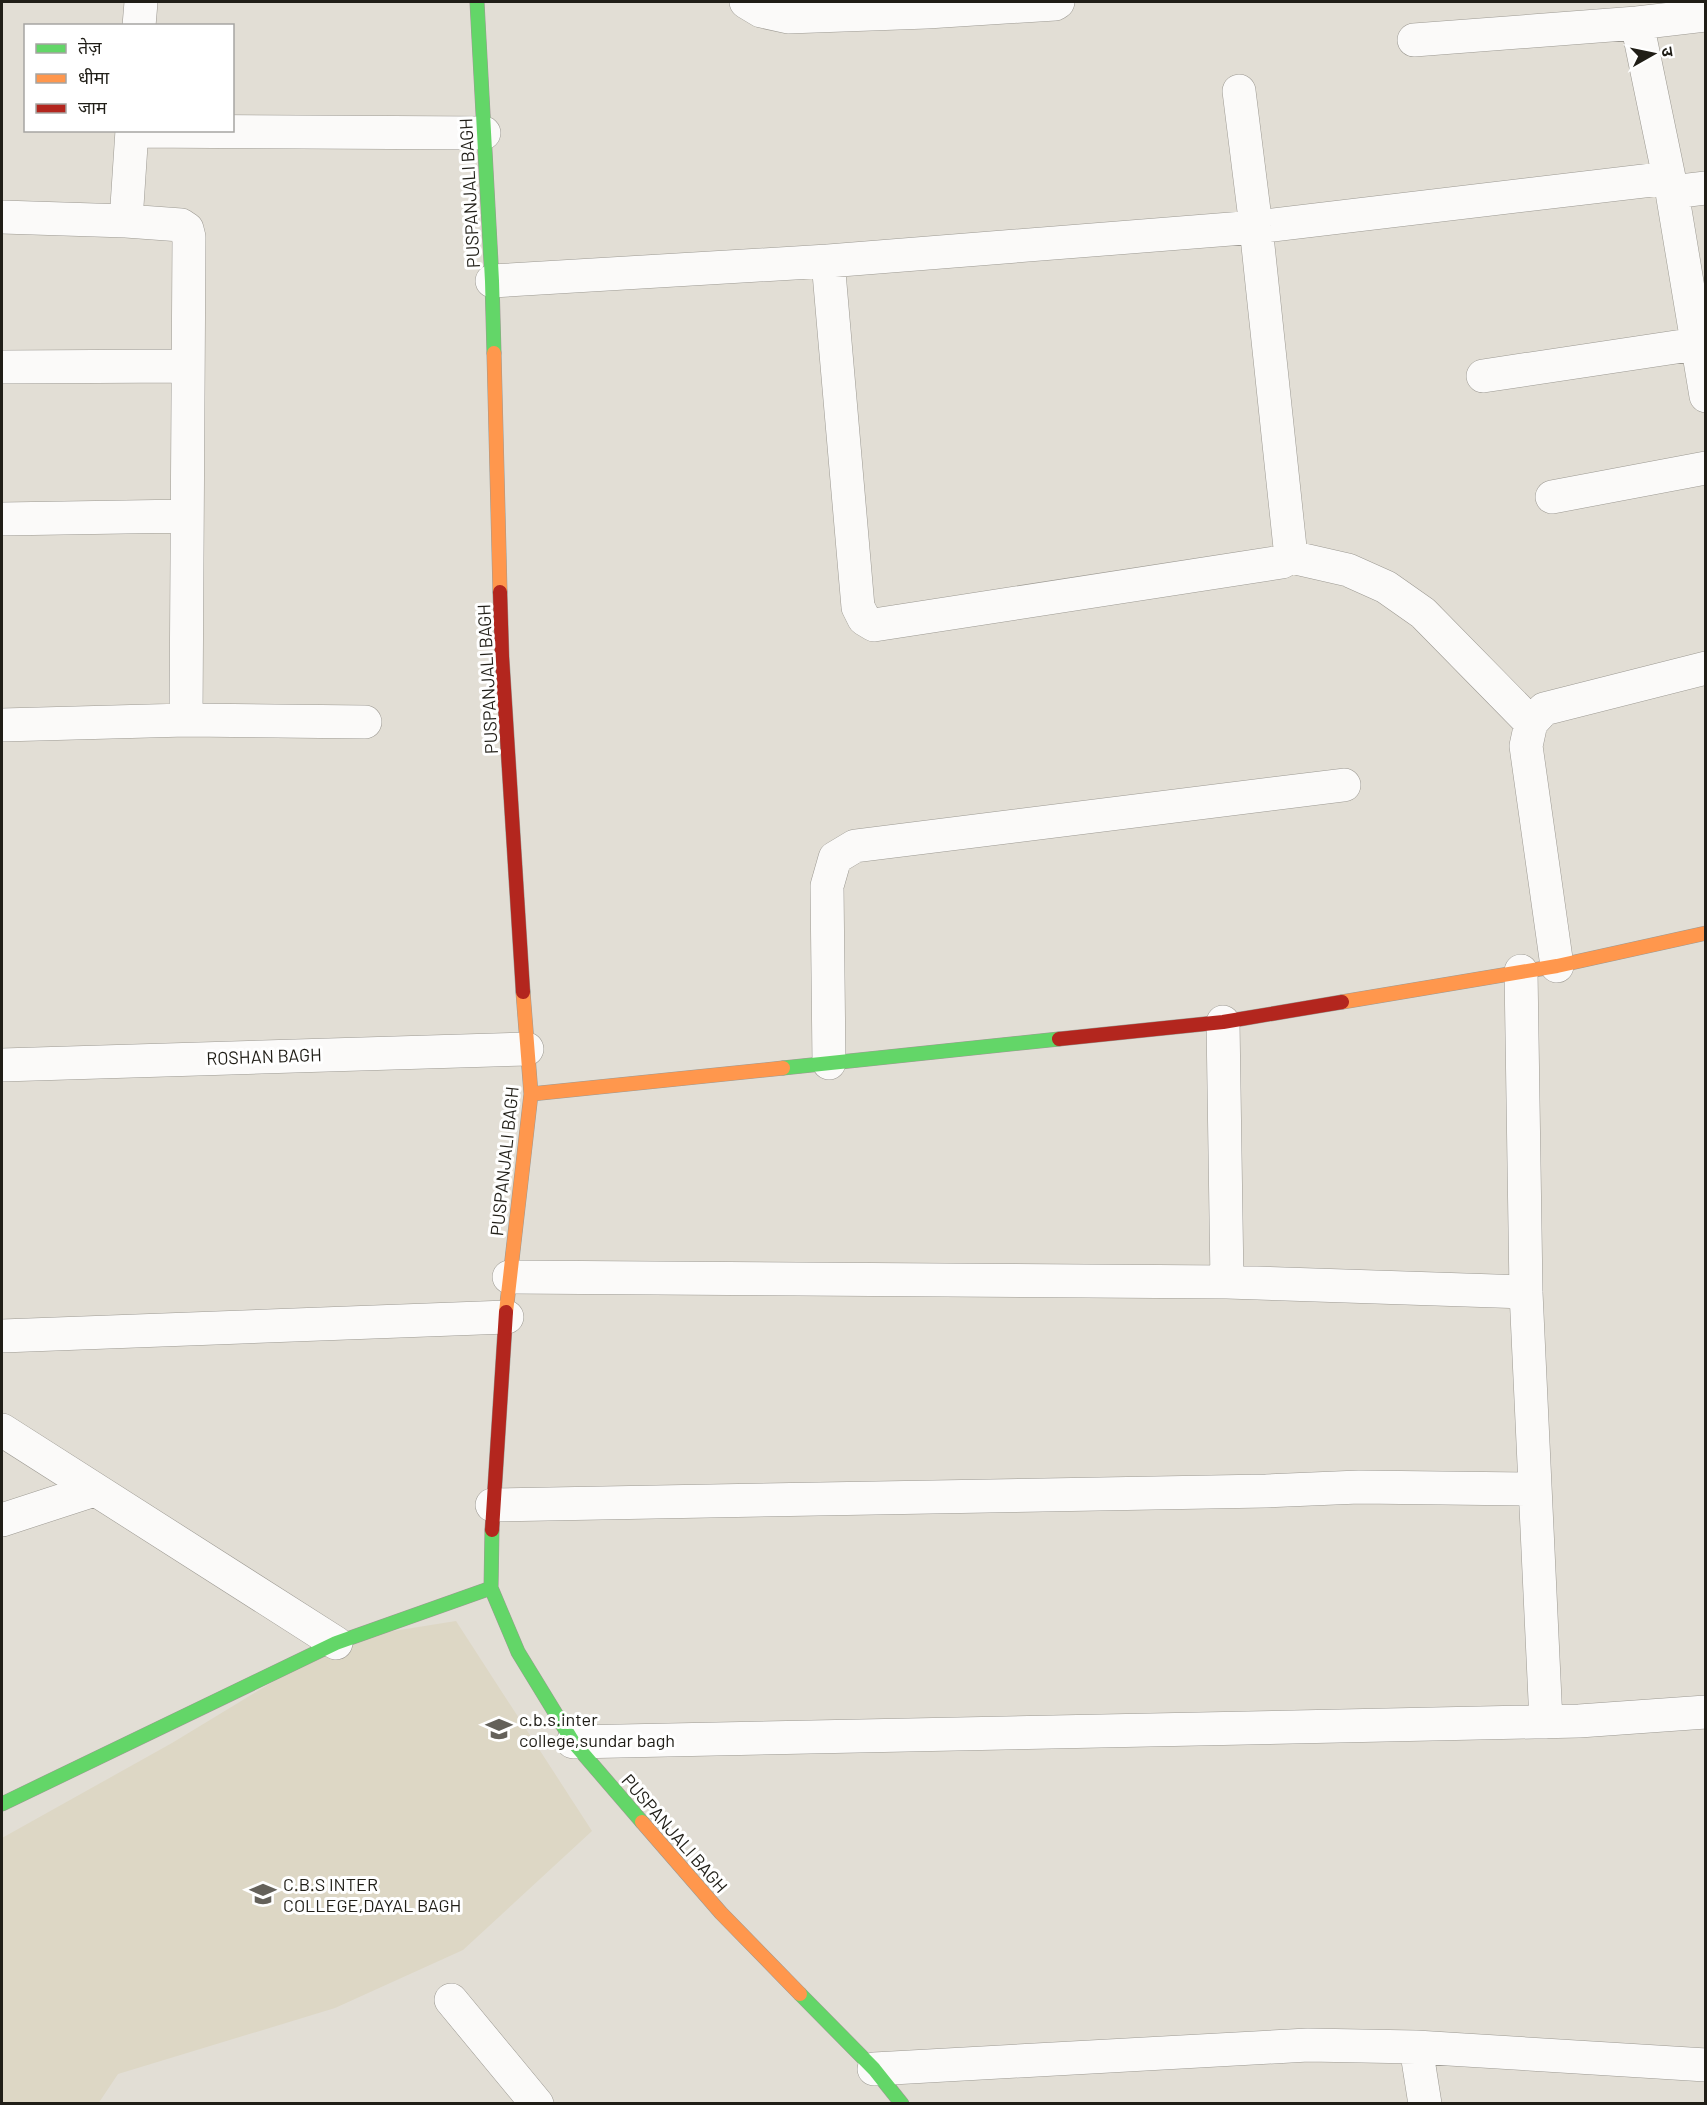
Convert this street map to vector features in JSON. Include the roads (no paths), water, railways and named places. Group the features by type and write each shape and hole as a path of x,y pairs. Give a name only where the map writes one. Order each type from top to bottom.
{"street":[{"path":"139,24 141,2"},
{"name":"PUSPANJALI BAGH","path":"477,2 492,281 502,657 531,1094 509,1277 492,1505 491,1588 518,1652 573,1742 720,1913 874,2069 902,2103"},
{"path":"746,2 761,11 788,17 927,12 1058,2"},
{"path":"1414,40 1637,23 1706,15"},
{"path":"1637,23 1671,185 1706,396"},
{"path":"1239,91 1256,227 1291,557"},
{"path":"126,221 132,132"},
{"path":"234,132 484,133"},
{"path":"492,281 828,261 1256,227 1671,185 1706,188"},
{"path":"2,217 126,221 181,225 187,229 189,237 186,720"},
{"path":"828,261 858,607 864,619 874,625 1282,562 1291,557 1348,570 1386,587 1423,614 1531,723"},
{"path":"1483,376 1696,344"},
{"path":"2,367 187,366"},
{"path":"1552,497 1706,468"},
{"path":"2,519 187,516"},
{"path":"1557,966 1526,746 1531,723 1544,709 1706,668"},
{"path":"2,725 186,720 365,722"},
{"path":"829,1063 827,886 835,858 855,846 1344,784"},
{"path":"531,1094 1223,1022 1557,966 1706,933"},
{"path":"1521,971 1526,1292 1546,1722"},
{"path":"1223,1022 1227,1282"},
{"name":"ROSHAN BAGH","path":"2,1065 527,1049"},
{"path":"509,1277 1227,1282 1526,1292"},
{"path":"2,1336 507,1317"},
{"path":"2,1430 336,1643"},
{"path":"492,1505 1359,1488 1534,1489"},
{"path":"2,1520 94,1490"},
{"path":"2,1804 336,1643 491,1588"},
{"path":"573,1742 1546,1722 1706,1712"},
{"path":"451,2000 537,2103"},
{"path":"874,2069 1308,2045 1416,2047 1706,2064"},
{"path":"1416,2047 1425,2103"}],"place":[{"name":"c.b.s.inter college,sundar bagh","path":"499,1729"},
{"name":"C.B.S INTER COLLEGE,DAYAL BAGH","path":"263,1894"}]}
